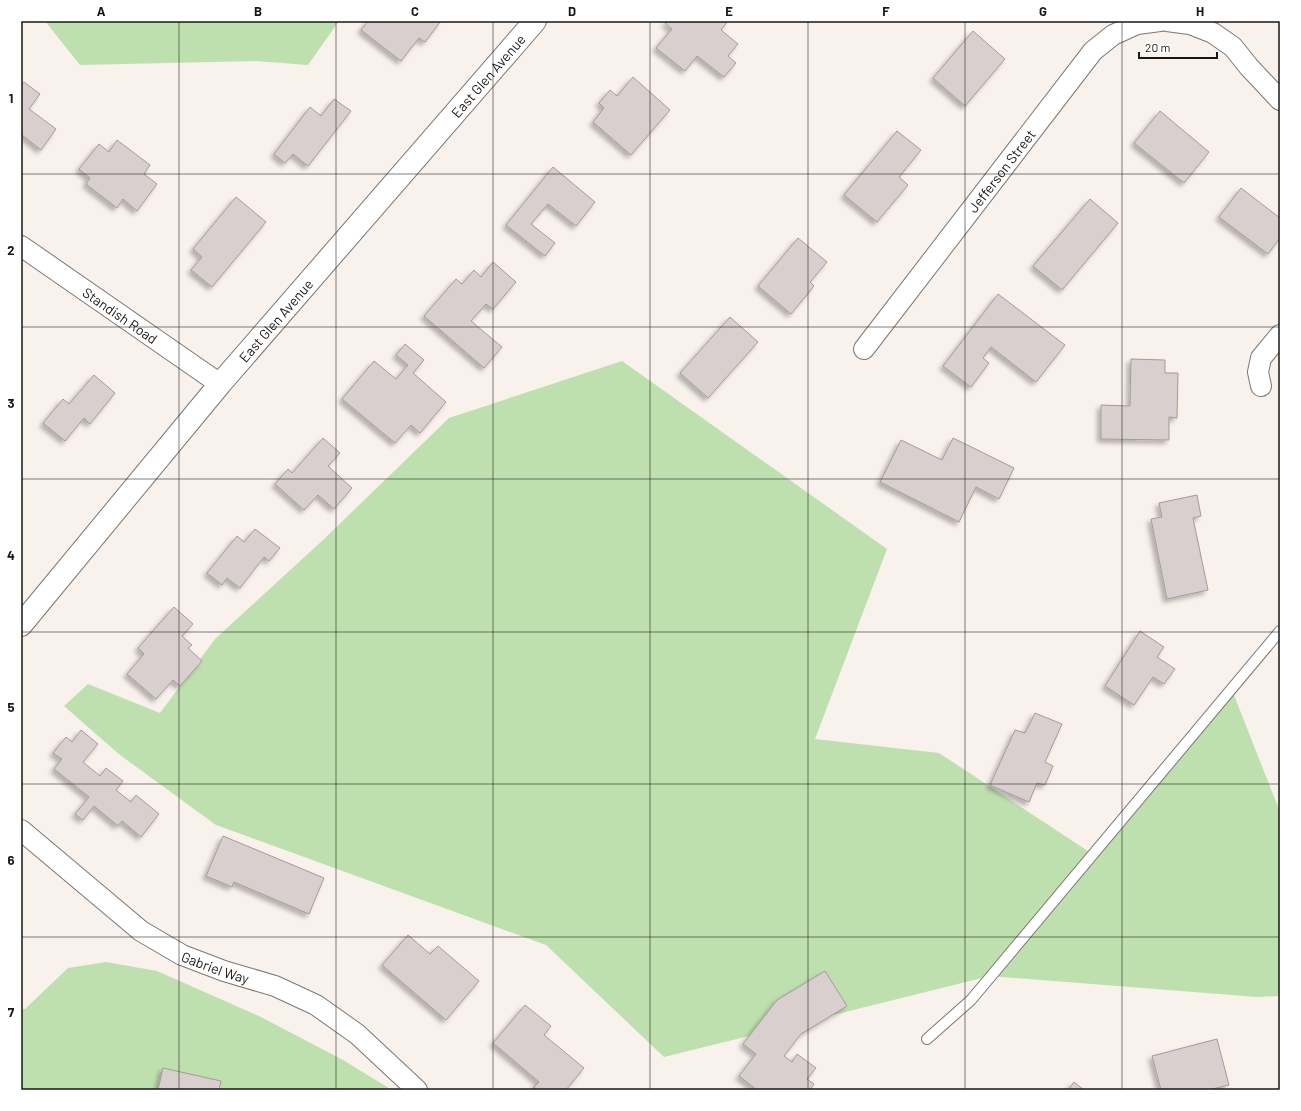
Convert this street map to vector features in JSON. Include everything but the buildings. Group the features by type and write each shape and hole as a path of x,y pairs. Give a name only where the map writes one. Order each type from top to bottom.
{"street":[{"name":"East Glen Avenue","path":"21,624 220,384 535,21"},
{"name":"Jefferson Street","path":"864,349 1093,51 1119,32 1137,24 1160,21"},
{"path":"1167,21 1190,24 1213,33 1233,47 1249,67 1280,100"},
{"name":"Standish Road","path":"21,246 220,384"},
{"path":"1261,386 1258,372 1261,358 1280,335"},
{"name":"Gabriel Way","path":"21,830 141,931 182,954 224,971 275,986 316,1005 357,1034 417,1090"}],"lane":[{"path":"926,1039 972,1000 1280,631"}],"green space":[{"path":"45,21 339,21 308,65 256,61 80,65"},
{"path":"622,361 887,549 815,739 939,753 1097,857 1232,690 1280,812 1280,996 1257,997 990,976 664,1057 546,945 216,825 120,755 64,706 88,684 160,713 215,639 323,540 449,418"},
{"path":"106,962 157,971 259,1016 343,1060 392,1090 21,1090 21,1009 25,1009 68,968"}]}
